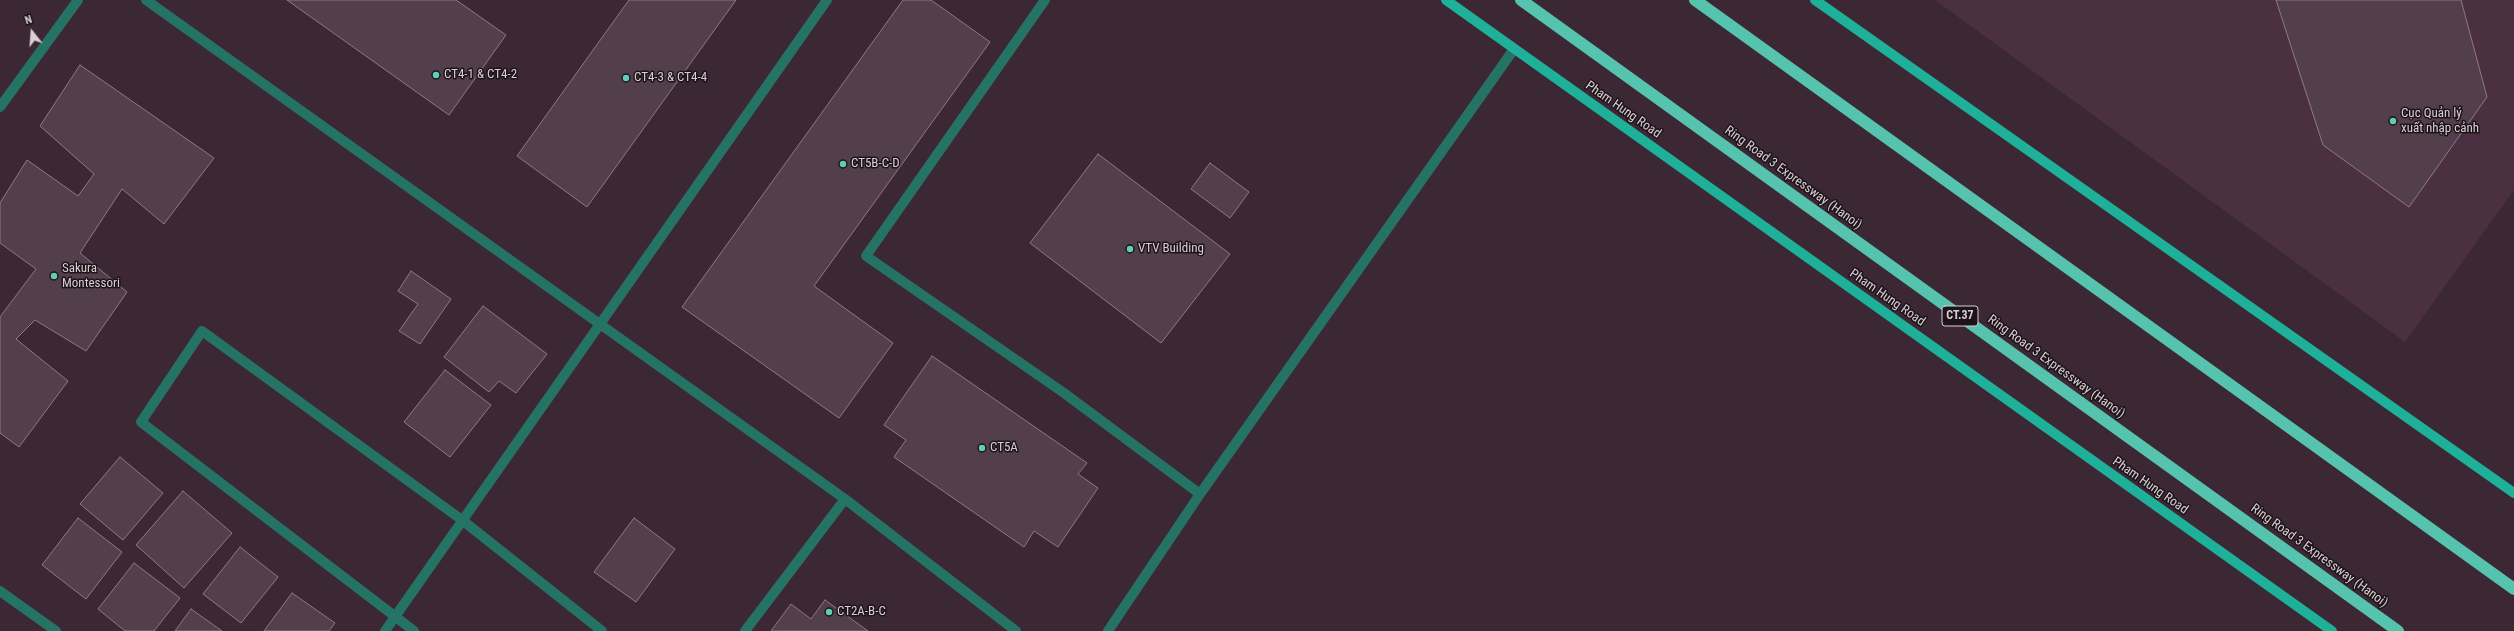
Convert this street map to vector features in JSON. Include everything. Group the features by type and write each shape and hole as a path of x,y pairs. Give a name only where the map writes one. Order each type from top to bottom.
{"highway":[{"name":"Ring Road 3 Expressway (Hanoi)","path":"1521,0 2398,631"},
{"path":"1695,0 2514,590"}],"main road":[{"name":"Pham Hung Road","path":"1446,0 2332,631"},
{"path":"1815,0 2514,493"}],"street":[{"path":"0,107 78,0"},
{"path":"146,0 845,499 1016,631"},
{"path":"385,631 826,0"},
{"path":"1045,0 866,256 1064,393 1200,494"},
{"path":"1108,631 1200,494 1514,49"},
{"path":"414,631 141,422 202,331 462,520 602,631"},
{"path":"745,631 845,499"},
{"path":"0,591 56,631"}],"shaded area":[{"path":"1935,0 2514,0 2514,190 2405,342"}],"building":[{"name":"CT4-1 & CT4-2","path":"287,0 456,0 506,35 449,115"},
{"name":"CT4-3 & CT4-4","path":"629,0 736,0 587,207 517,156"},
{"name":"CT5B-C-D","path":"903,0 931,0 990,42 814,286 893,343 839,418 682,307"},
{"name":"Cục Quản lý xuất nhập cảnh","path":"2276,0 2461,0 2487,97 2409,207 2323,145"},
{"name":"Sakura Montessori","path":"80,65 214,158 164,224 122,189 80,253 127,292 86,351 35,320 16,339 68,381 19,447 0,433 0,317 36,269 0,243 0,203 27,160 78,196 94,174 40,126"},
{"name":"VTV Building","path":"1098,154 1230,254 1161,343 1030,243"},
{"path":"1210,163 1249,192 1230,218 1191,189"},
{"path":"411,271 451,299 420,344 399,331 418,304 398,291"},
{"path":"483,306 547,354 516,393 499,381 489,392 444,357"},
{"name":"CT5A","path":"932,356 1087,463 1078,474 1098,488 1058,547 1034,531 1024,547 894,457 906,440 884,425"},
{"path":"445,370 491,405 450,457 404,422"},
{"path":"120,457 163,493 123,540 80,504"},
{"path":"183,491 232,533 184,588 136,545"},
{"path":"78,518 122,552 86,599 42,565"},
{"path":"634,518 675,549 636,602 594,572"},
{"path":"240,547 278,577 241,623 203,594"},
{"path":"134,563 180,598 154,631 125,631 98,609"},
{"path":"292,593 335,623 329,631 264,631"},
{"name":"CT2A-B-C","path":"825,600 868,631 771,631 791,604 811,619"},
{"path":"191,609 222,631 175,631"}],"place":[{"name":"CT4-1 & CT4-2","path":"436,75"},
{"name":"CT4-3 & CT4-4","path":"626,78"},
{"name":"Cục Quản lý xuất nhập cảnh","path":"2393,121"},
{"name":"CT5B-C-D","path":"843,164"},
{"name":"VTV Building","path":"1130,249"},
{"name":"Sakura Montessori","path":"54,276"},
{"name":"CT5A","path":"982,448"},
{"name":"CT2A-B-C","path":"829,612"}]}
